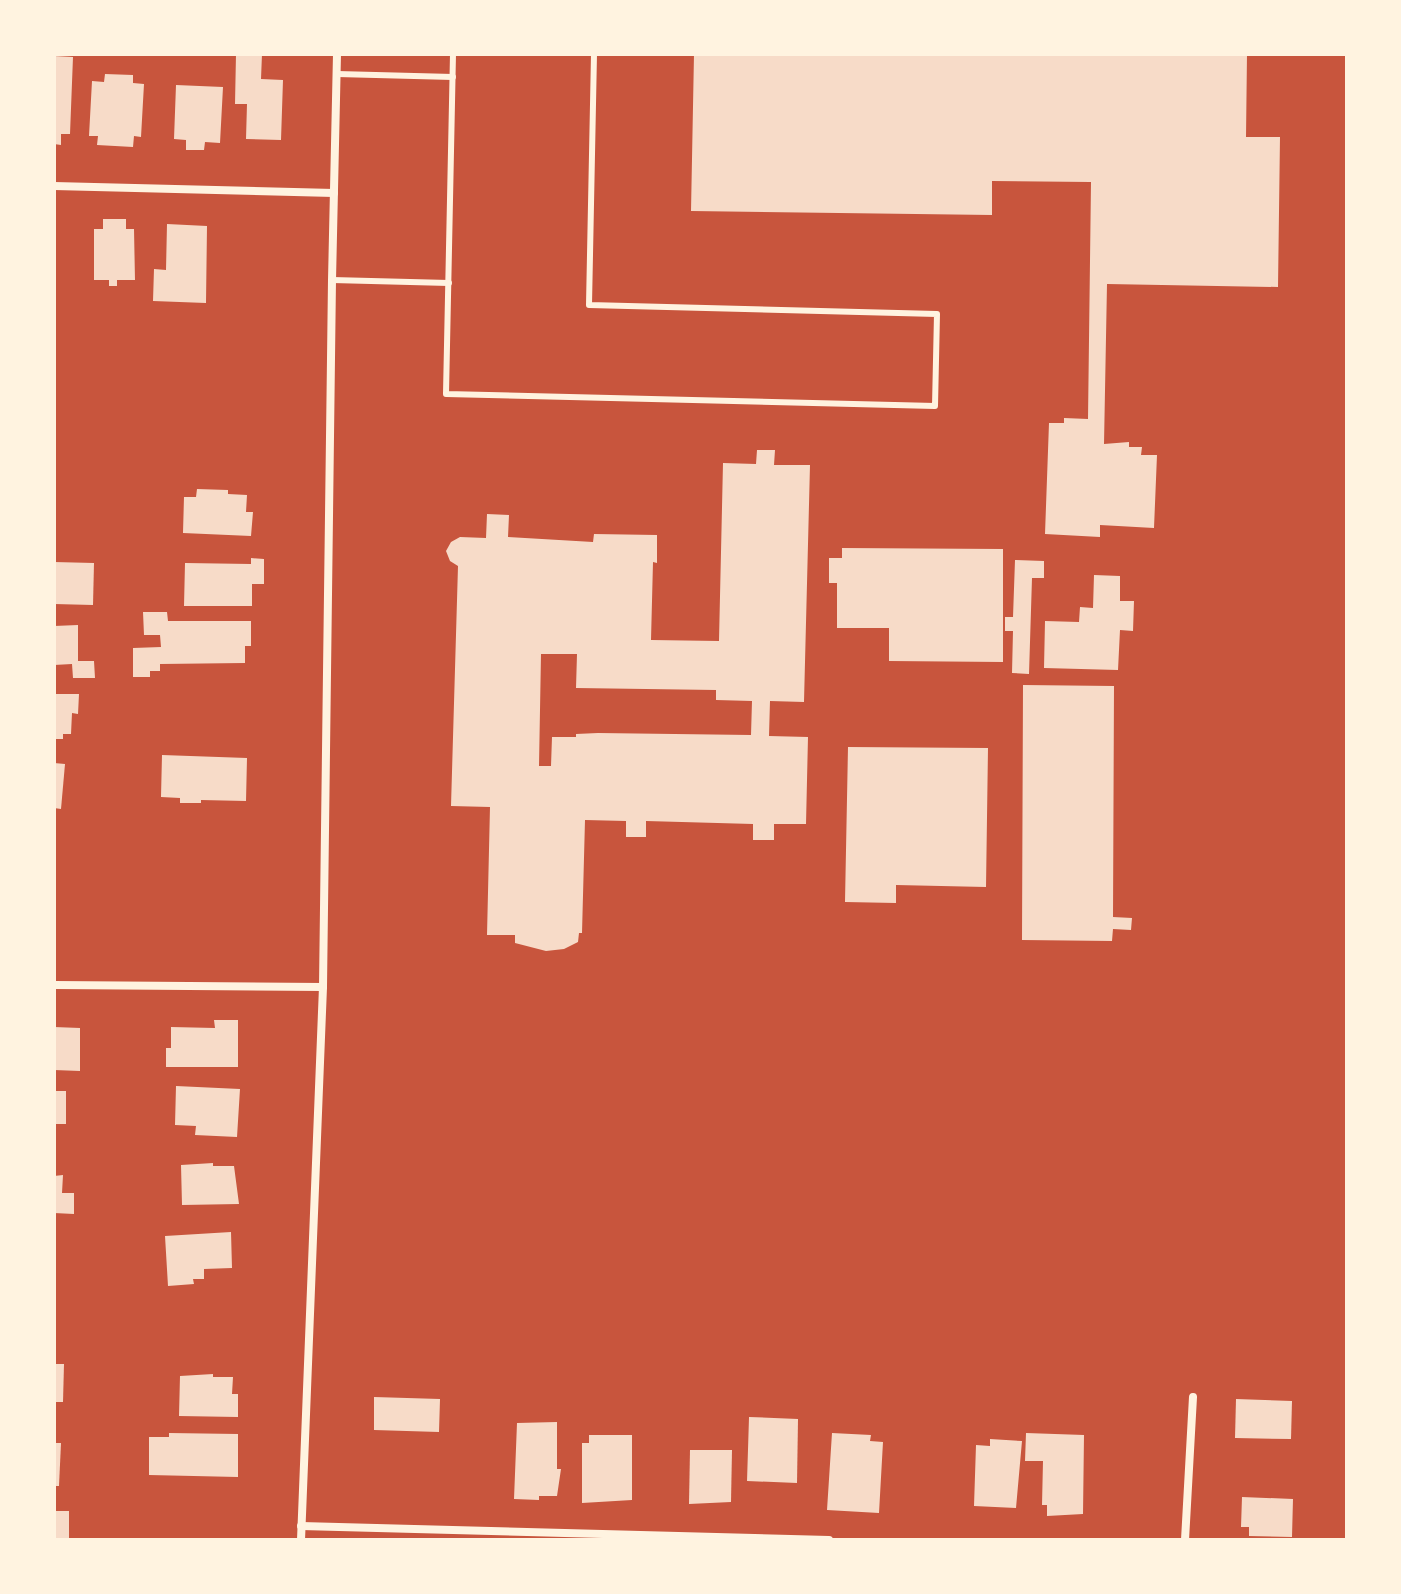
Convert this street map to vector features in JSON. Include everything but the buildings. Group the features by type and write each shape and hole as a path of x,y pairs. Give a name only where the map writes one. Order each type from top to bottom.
{"street":[{"path":"301,1540 323,987 337,54"},
{"path":"54,186 334,193"},
{"path":"54,985 323,987"},
{"path":"1185,1540 1193,1397"},
{"path":"301,1526 829,1540"}],"lane":[{"path":"453,54 446,394 935,406 937,314 589,305 594,54"},
{"path":"337,74 453,77"},
{"path":"332,280 449,283"}]}
